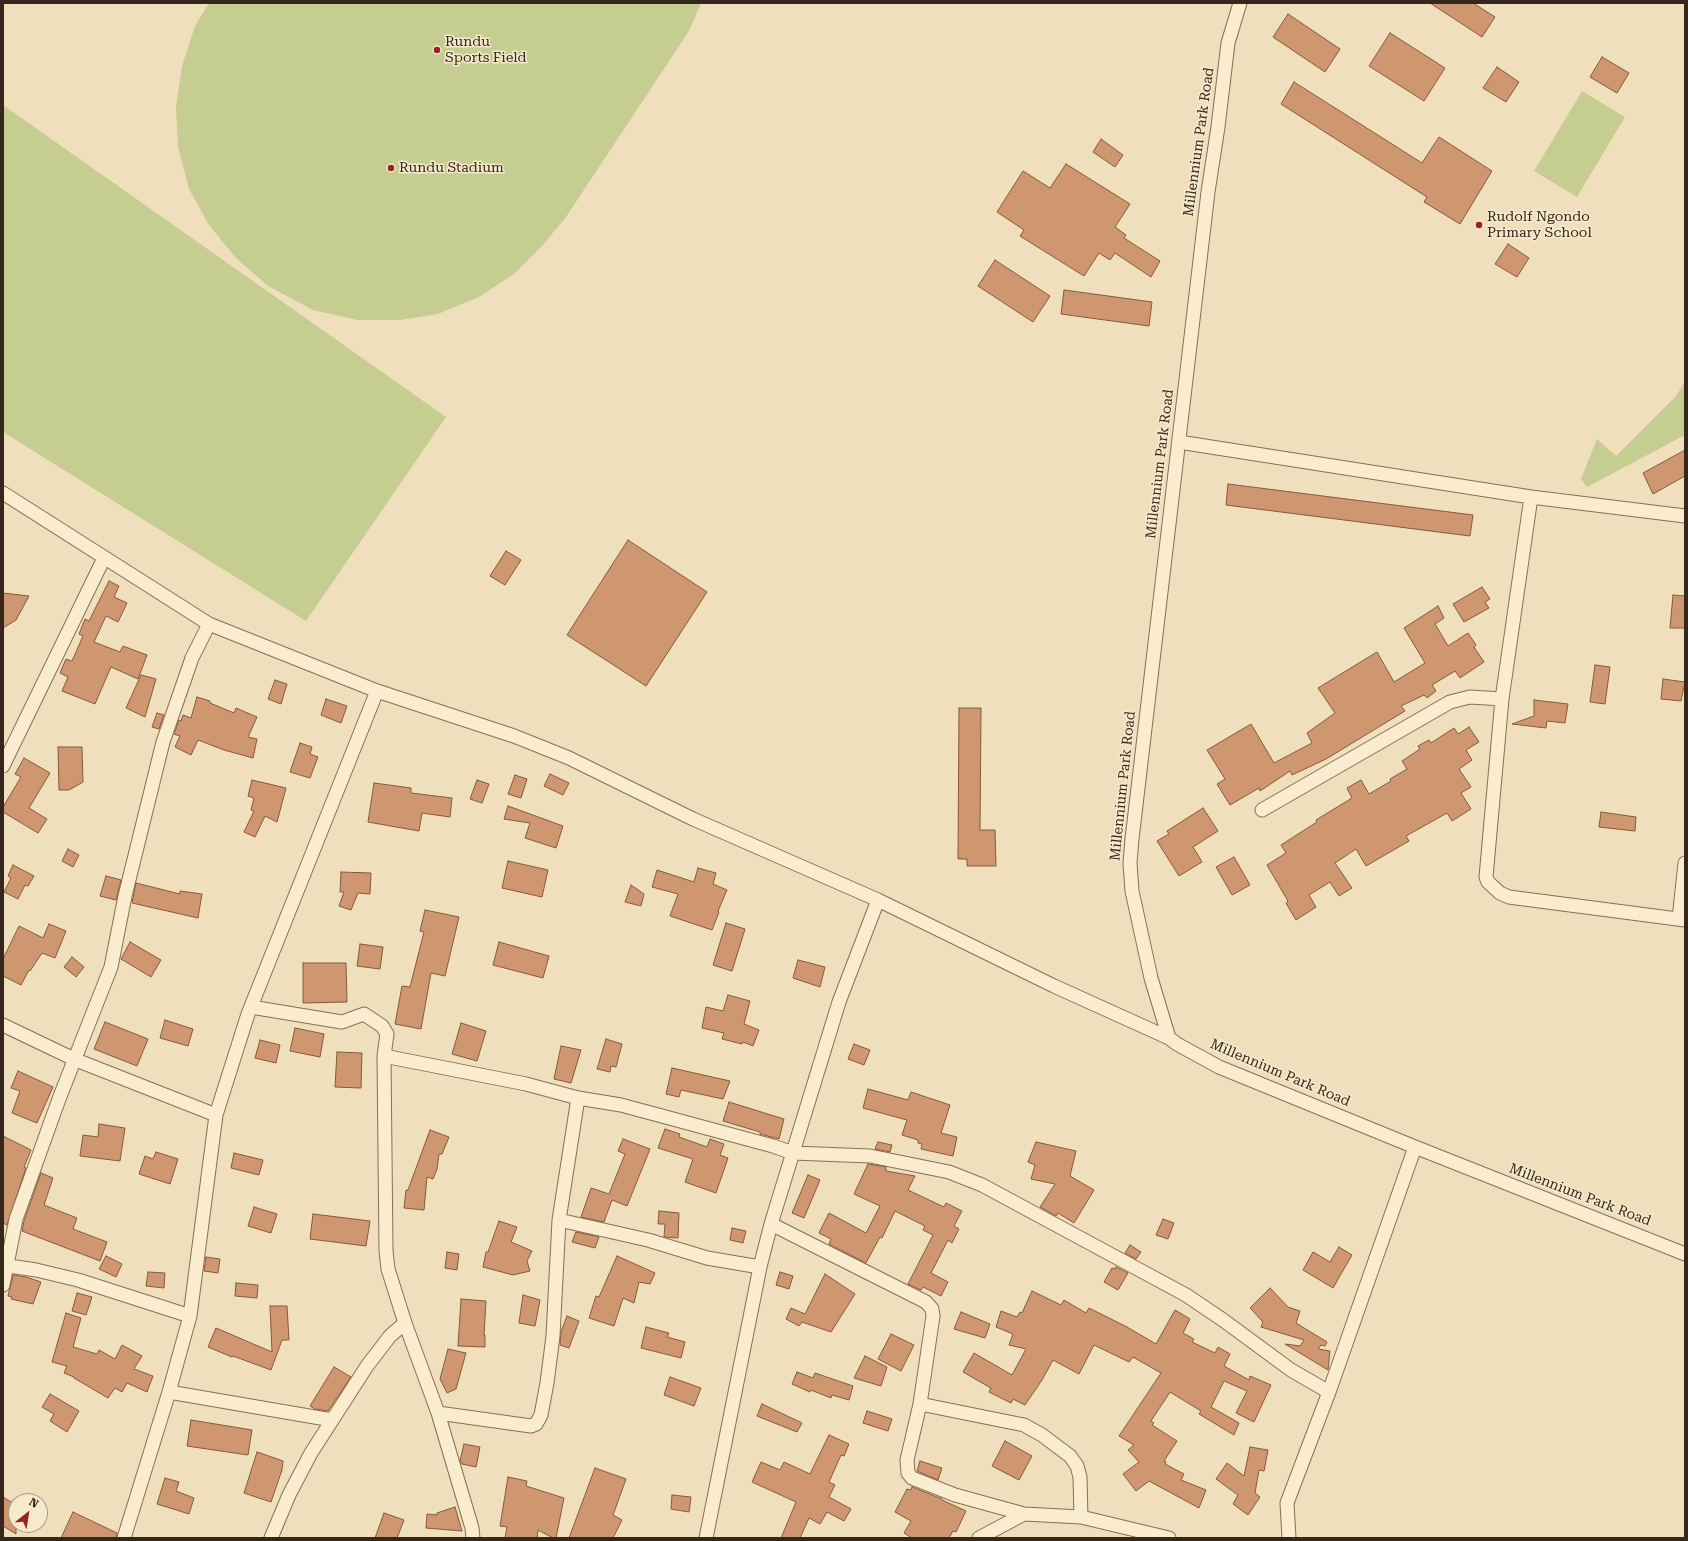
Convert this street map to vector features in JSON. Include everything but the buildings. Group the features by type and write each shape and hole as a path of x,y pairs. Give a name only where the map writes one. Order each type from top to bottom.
{"street":[{"name":"Millennium Park Road","path":"1240,3 1228,43 1218,127 1208,192 1133,824 1130,863 1132,892 1138,924 1151,978 1169,1038 1219,1067 1415,1148 1685,1254"},
{"path":"1179,442 1531,497 1685,516"},
{"path":"3,492 209,624 377,691 514,736 569,758 693,819 878,900 1054,986 1169,1038"},
{"path":"1531,497 1502,699 1486,878 1500,894 1509,897 1682,920 1685,863"},
{"path":"3,766 104,558"},
{"path":"3,1285 5,1265 16,1219 47,1133 112,967 125,896 163,742 192,658 209,624"},
{"path":"124,1538 169,1392 190,1316 216,1115 251,1007 377,691"},
{"path":"1262,810 1450,702 1470,697 1502,699"},
{"path":"706,1538 760,1267 771,1224 839,1002 878,900"},
{"path":"251,1007 342,1022 364,1014 382,1026 387,1034 384,1056 386,1251 388,1269 405,1323 438,1413 472,1528 473,1538"},
{"path":"3,1025 76,1060 216,1115"},
{"path":"384,1056 526,1084 578,1098 621,1105 794,1153 870,1156 948,1172 982,1185 1186,1295 1291,1370 1329,1392"},
{"path":"438,1413 530,1426 536,1424 541,1415 546,1391 553,1336 559,1220 578,1098"},
{"path":"1289,1538 1287,1503 1329,1392 1415,1148"},
{"path":"559,1220 648,1240 707,1258 760,1267"},
{"path":"771,1224 930,1305 933,1316 920,1404 906,1460 908,1473 912,1478 955,1495 1024,1514 1081,1517 1169,1538"},
{"path":"5,1265 36,1270 78,1280 190,1316"},
{"path":"271,1538 289,1495 332,1420 379,1350 390,1336 405,1323"},
{"path":"169,1392 332,1420"},
{"path":"920,1404 1024,1425 1042,1435 1070,1456 1077,1466 1080,1477 1081,1517"},
{"path":"979,1538 1024,1514"}],"green space":[{"name":"Rundu Stadium","path":"209,3 701,3 689,31 566,217 542,246 514,274 479,297 438,314 400,320 357,320 313,310 268,286 236,258 209,225 189,189 178,147 176,107 182,66 195,26"},
{"path":"1582,91 1625,117 1577,197 1534,171"},
{"path":"3,105 446,417 306,621 3,432"},
{"path":"1685,382 1685,435 1587,487 1581,479 1597,439 1616,456 1676,396"}],"place":[{"name":"Rundu Sports Field","path":"437,50"},
{"name":"Rundu Stadium","path":"391,168"},
{"name":"Rudolf Ngondo Primary School","path":"1479,225"}]}
